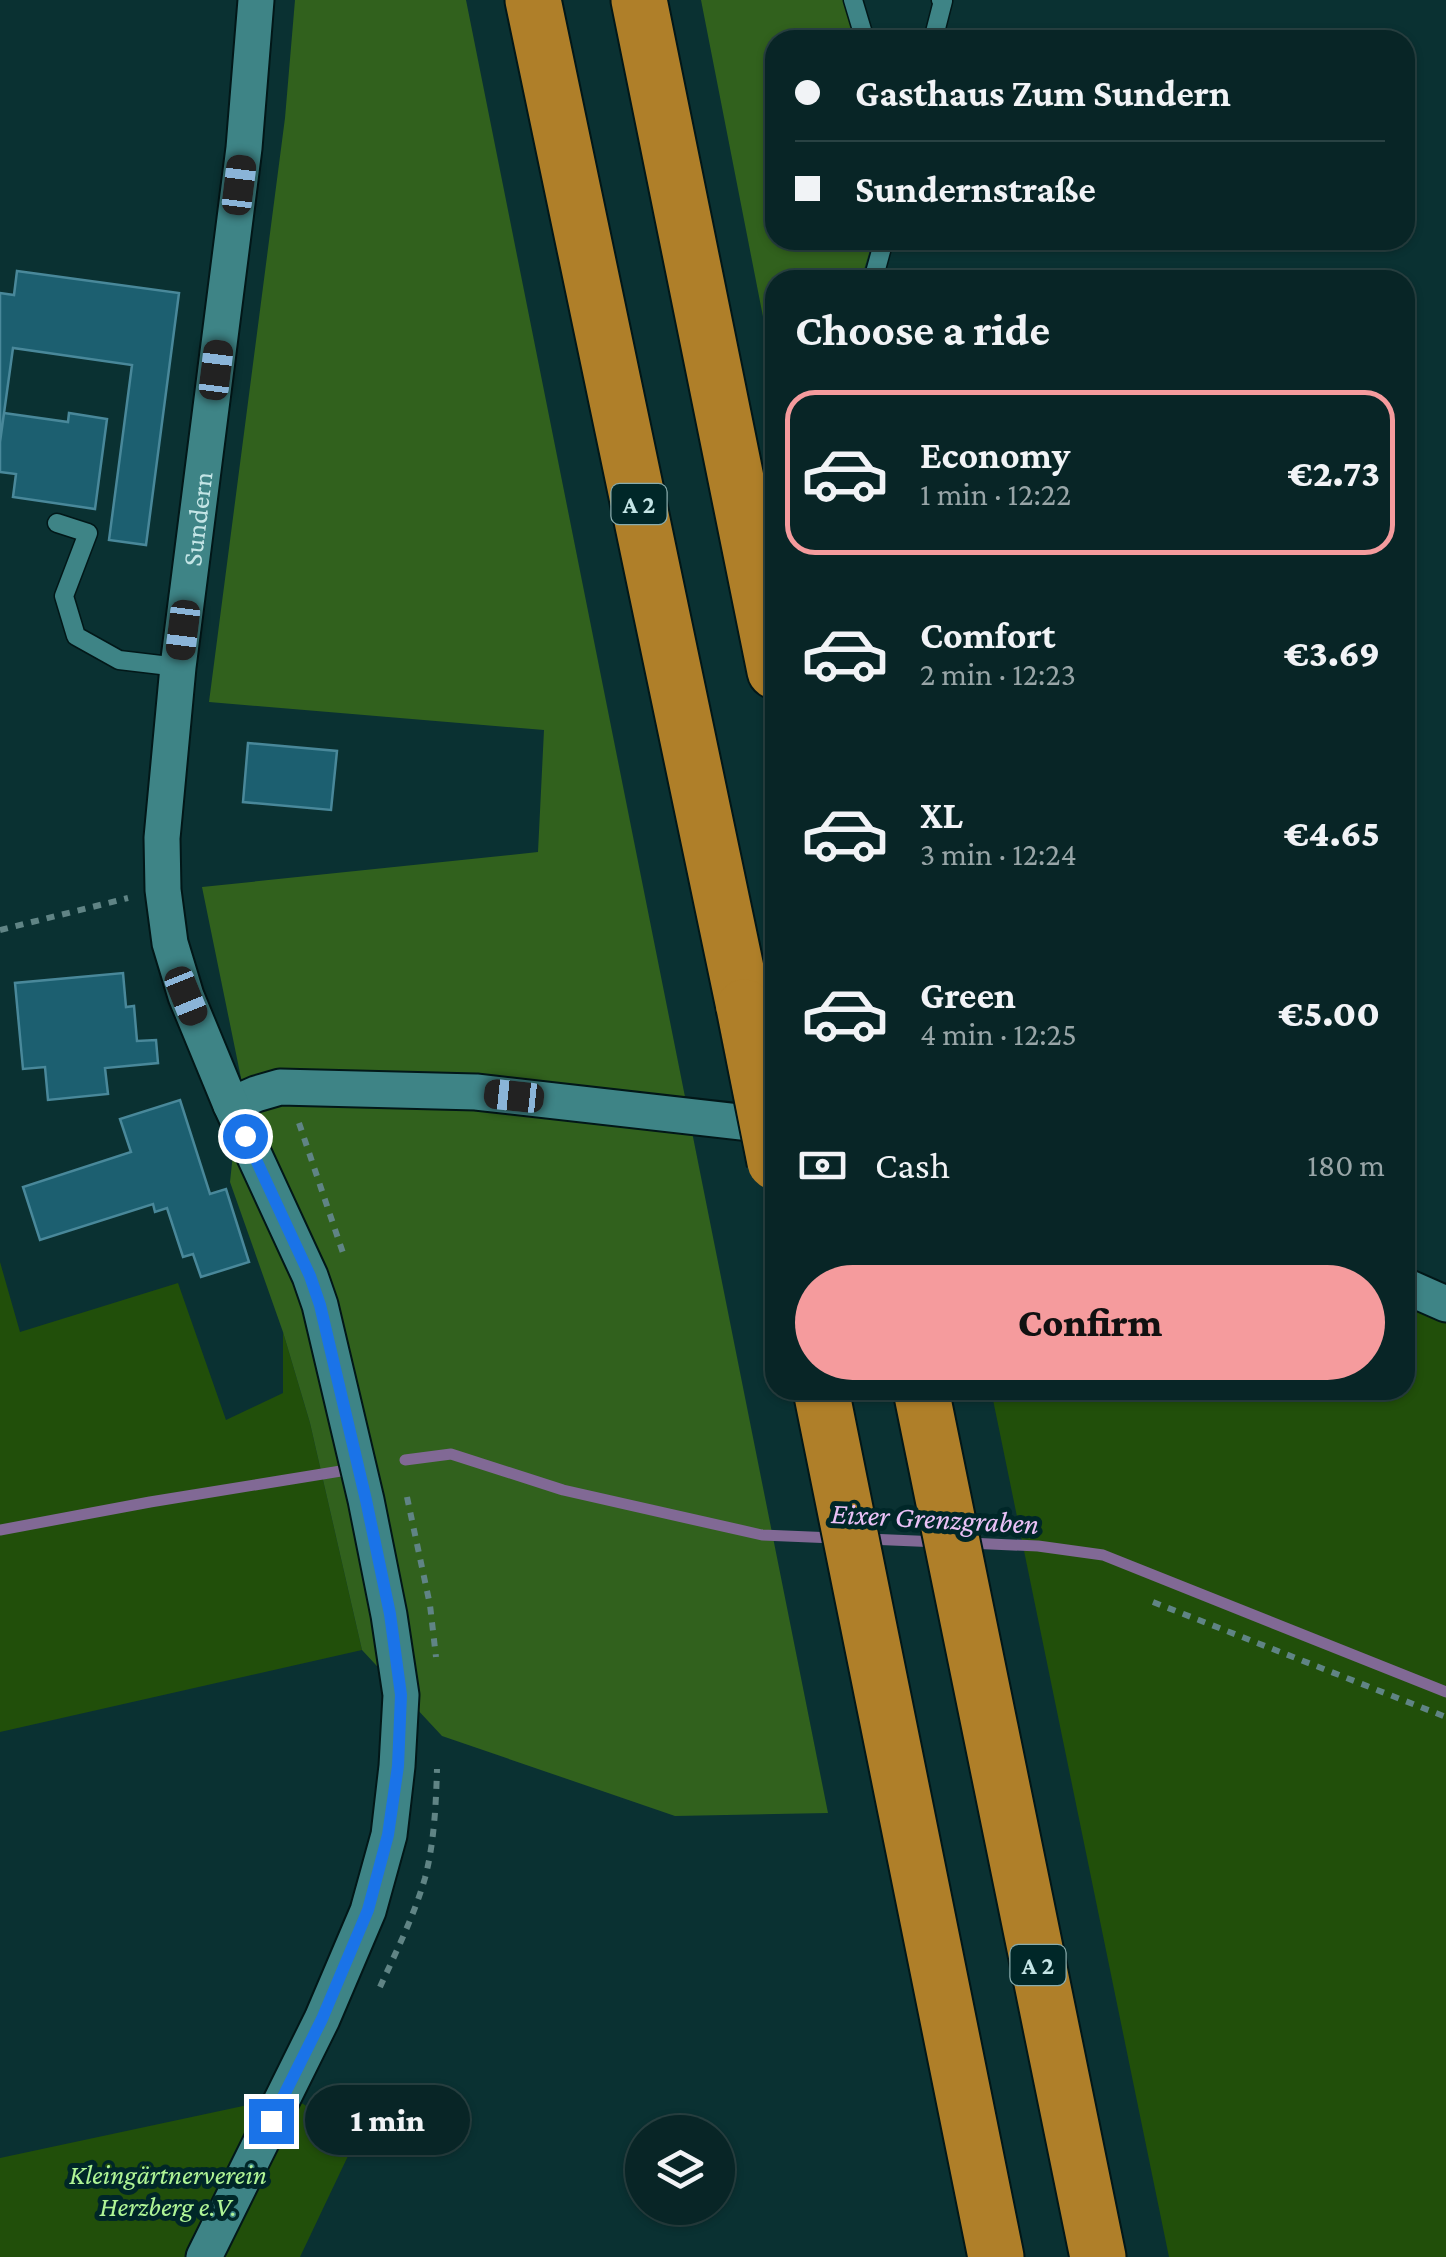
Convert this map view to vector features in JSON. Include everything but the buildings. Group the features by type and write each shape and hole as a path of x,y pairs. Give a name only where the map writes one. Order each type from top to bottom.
{"highway":[{"name":"A 2","path":"533,0 765,1112"},
{"path":"639,0 765,622"},
{"path":"823,1400 996,2257"},
{"name":"A 2","path":"923,1400 1098,2257"}],"street":[{"name":"Sundern","path":"204,2257 322,2019 368,1910 388,1835 398,1766 401,1695 390,1614 320,1305 186,996 170,943 163,890 162,838 178,668 244,148 256,0"},
{"path":"231,1105 280,1087 476,1092 765,1125"},
{"path":"1415,1290 1446,1304"}],"lane":[{"path":"854,0 863,30"},
{"path":"936,30 941,0"},
{"path":"56,523 88,533 64,596 76,636 118,660 178,668"}],"path":[{"path":"0,930 163,890"},
{"path":"280,1087 308,1146 345,1258"},
{"path":"405,1490 430,1606 437,1668"},
{"path":"1153,1602 1446,1716"},
{"path":"379,1988 425,1877 434,1822 437,1764"}],"green space":[{"path":"295,0 466,0 828,1813 675,1816 442,1736 362,1650 310,1423 283,1332 230,1182 241,1078 202,887 538,852 544,730 209,702 285,118"},
{"path":"701,0 845,0 853,30 765,30 765,250 870,250 864,270 765,270 765,327"},
{"path":"0,1262 20,1332 178,1283 226,1420 283,1393 283,1332 310,1423 362,1650 0,1732"},
{"path":"1415,1306 1446,1319 1446,2257 1169,2257 993,1400 1415,1400"},
{"name":"Kleingärtnerverein Herzberg e.V.","path":"290,2096 357,2137 300,2257 0,2257 0,2158"}],"waterway":[{"name":"Eixer Grenzgraben","path":"405,1460 451,1454 563,1490 762,1535 834,1538"},
{"name":"Eixer Grenzgraben","path":"0,1530 347,1470"},
{"name":"Eixer Grenzgraben","path":"868,1539 939,1542"},
{"name":"Eixer Grenzgraben","path":"968,1543 1038,1546 1103,1555 1446,1692"}],"route":[{"path":"245,1136 320,1305 390,1614 401,1695 398,1766 388,1835 368,1910 322,2019 271,2121"}]}
